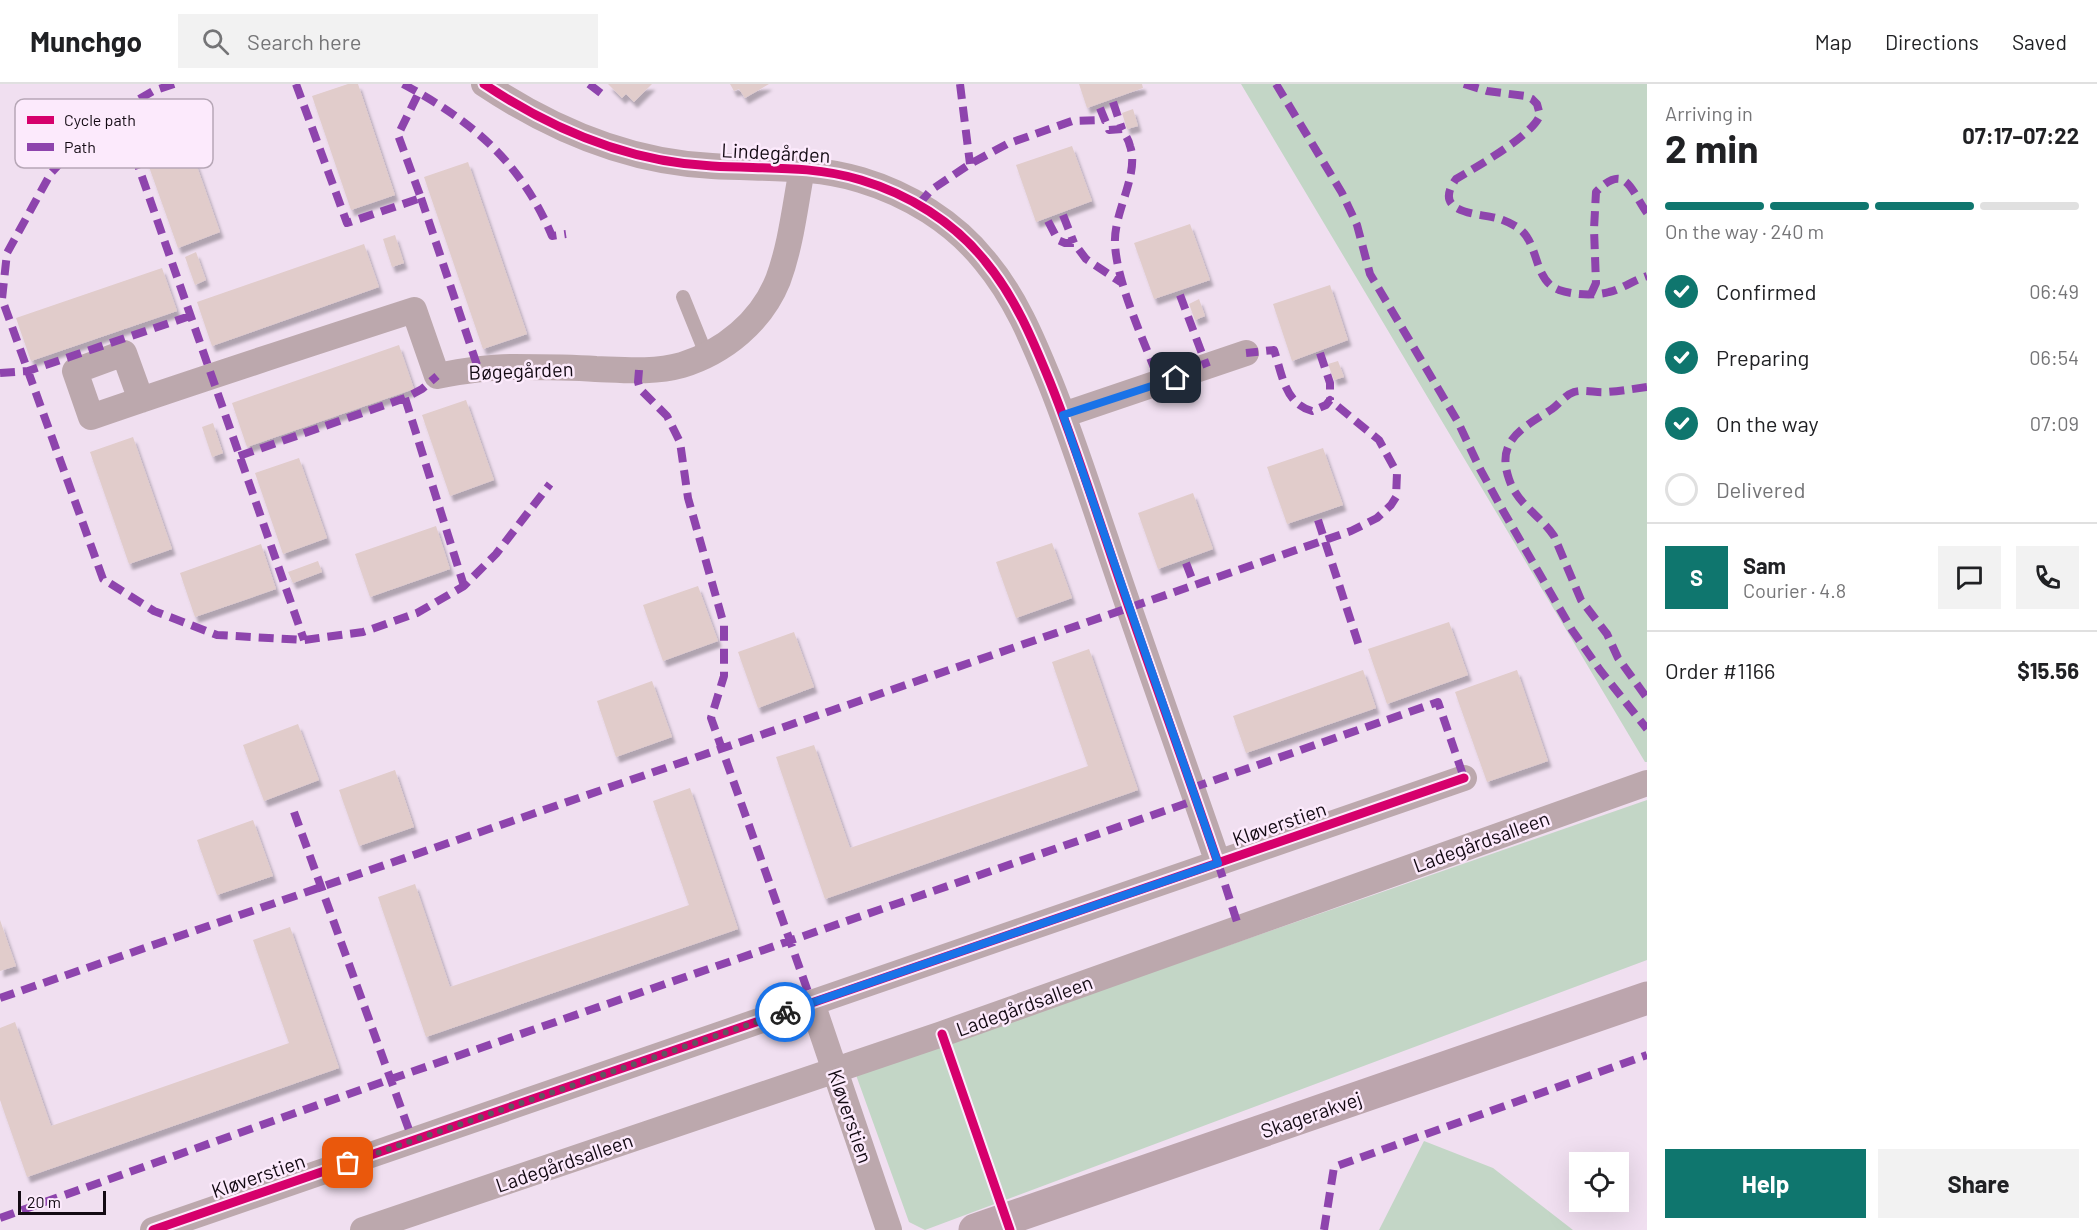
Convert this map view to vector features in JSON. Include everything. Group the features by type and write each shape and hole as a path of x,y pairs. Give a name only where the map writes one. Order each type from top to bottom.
{"street":[{"name":"Lindegården","path":"484,84 522,109 582,137 641,157 714,166 802,169 837,173 866,181 920,204 973,247 1009,294 1029,330 1063,415 1218,863"},
{"name":"Bøgegården","path":"141,400 211,375 414,310 437,376 478,368 631,371 681,365 727,343 747,327 774,288 787,252 802,169"},
{"path":"1063,415 1246,353"},
{"name":"Kløverstien","path":"153,1230 1464,778"},
{"name":"Ladegårdsalleen","path":"363,1230 942,1034 1647,783"},
{"name":"Skagerakvej","path":"975,1230 1647,998"},
{"name":"Kløverstien","path":"812,1003 889,1230"}],"lane":[{"path":"683,297 706,354"}],"green space":[{"path":"1241,84 1647,84 1647,762 1645,762"},
{"path":"1647,800 1647,960 925,1230 909,1222 856,1075"},
{"path":"1424,1141 1493,1168 1573,1230 1379,1230"}],"building":[{"path":"348,84 358,84 395,195 351,210 312,96"},
{"path":"608,84 652,84 634,102 626,94 622,98"},
{"path":"730,84 769,84 745,98 739,89 734,91"},
{"path":"1079,84 1142,84 1143,88 1087,108"},
{"path":"1133,109 1138,126 1127,129 1122,113"},
{"path":"1072,146 1092,201 1036,222 1016,165"},
{"path":"468,162 527,334 483,349 424,177"},
{"path":"149,168 198,168 220,232 178,248"},
{"path":"1190,224 1210,280 1154,299 1134,243"},
{"path":"395,235 404,263 392,267 383,239"},
{"path":"364,244 379,287 212,346 197,302"},
{"path":"196,252 206,280 195,285 185,257"},
{"path":"162,268 177,311 31,361 16,318"},
{"path":"1330,285 1348,340 1292,361 1273,304"},
{"path":"1199,299 1205,316 1195,320 1189,304"},
{"path":"399,345 414,389 247,447 232,403"},
{"path":"1338,361 1344,377 1334,380 1328,364"},
{"path":"466,400 494,480 450,496 422,415"},
{"path":"213,423 223,453 212,457 202,427"},
{"path":"133,437 172,549 129,564 90,452"},
{"path":"1323,448 1343,505 1287,524 1267,467"},
{"path":"299,458 327,538 283,554 255,473"},
{"path":"1193,493 1213,549 1158,569 1138,513"},
{"path":"436,526 450,569 370,597 355,554"},
{"path":"1052,543 1072,598 1016,618 996,562"},
{"path":"261,544 276,589 195,617 180,573"},
{"path":"318,561 322,572 293,583 288,572"},
{"path":"698,586 718,641 663,661 643,605"},
{"path":"1449,622 1468,675 1387,704 1368,649"},
{"path":"794,632 814,687 758,708 738,652"},
{"path":"1089,649 1138,790 825,899 776,757 814,745 850,848 1088,766 1052,662"},
{"path":"1363,670 1376,708 1246,753 1233,716"},
{"path":"1517,670 1548,761 1487,782 1455,692"},
{"path":"652,681 672,737 616,757 597,701"},
{"path":"298,724 319,780 264,801 243,745"},
{"path":"395,770 414,827 359,846 339,790"},
{"path":"690,788 738,929 426,1037 378,897 415,884 450,987 689,905 653,801"},
{"path":"253,820 273,876 217,895 197,840"},
{"path":"0,920 16,966 0,971"},
{"path":"290,927 339,1068 27,1177 0,1100 0,1028 15,1022 51,1126 289,1043 253,940"}],"marked path":[{"path":"139,99 153,91 174,84"},
{"path":"296,84 347,223 421,198 398,135 419,92"},
{"path":"403,84 451,113 492,146 525,186 552,236 566,234"},
{"path":"589,84 607,98"},
{"path":"960,84 970,164"},
{"path":"1276,84 1342,193 1357,225 1370,274 1458,422 1502,509 1572,630 1600,670 1647,729"},
{"path":"1464,84 1487,91 1525,96 1537,104 1540,115 1535,123 1515,141 1456,179 1450,191 1449,200 1454,206 1471,213 1500,219 1517,227 1529,241 1544,278 1559,290 1577,294 1603,293 1619,289 1647,276"},
{"path":"1113,102 1122,129"},
{"path":"1100,108 1109,130 1122,129 1130,146 1132,169 1115,232 1117,260 1126,295 1160,383"},
{"path":"919,204 931,190 970,164 1007,144 1072,121 1104,120"},
{"path":"56,168 7,253 2,299 103,579 154,611 217,635 304,640 363,632 417,613 464,586 496,554 550,484"},
{"path":"139,168 304,640"},
{"path":"1591,294 1596,283 1594,229 1596,192 1606,183 1614,179 1621,179 1632,189 1647,213"},
{"path":"421,198 478,368"},
{"path":"1063,215 1074,243"},
{"path":"1048,221 1058,240 1074,243 1086,259 1122,283"},
{"path":"1180,295 1207,367"},
{"path":"0,373 28,371 190,316"},
{"path":"0,998 1351,531 1377,518 1396,497 1397,473 1379,440 1330,400 1326,405 1312,411 1296,402 1282,378 1274,350 1246,353"},
{"path":"1320,353 1330,383 1330,400"},
{"path":"639,370 640,389 667,416 680,442 688,498 724,625 724,676 711,718 812,1003"},
{"path":"239,456 405,398 422,389 437,376"},
{"path":"1647,387 1571,393 1515,436 1506,454 1509,479 1517,496 1554,536 1581,600 1607,634 1618,658 1647,698"},
{"path":"405,398 464,586"},
{"path":"1318,520 1360,649"},
{"path":"1186,563 1194,584"},
{"path":"1192,788 1438,702 1464,778"},
{"path":"0,1218 391,1079 1196,800"},
{"path":"294,812 413,1141"},
{"path":"1218,863 1239,928"},
{"path":"1324,1230 1334,1167 1647,1055"}],"cycle path":[{"path":"484,84 510,101 565,129 593,141 651,158 712,166 787,168 843,175 861,180 913,201 945,222 973,247 996,275 1014,304 1050,382 1218,863"},
{"path":"153,1230 1464,778"},
{"path":"942,1034 1010,1230"}],"way so far":[{"path":"348,1163 785,1012"}],"route":[{"path":"785,1012 1218,863 1063,415 1176,378"}]}
